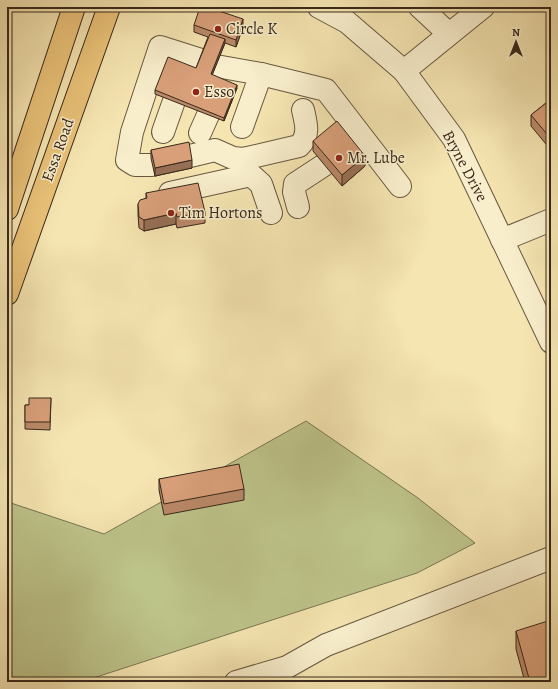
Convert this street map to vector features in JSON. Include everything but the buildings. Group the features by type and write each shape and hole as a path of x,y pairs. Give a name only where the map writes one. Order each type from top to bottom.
{"main road":[{"name":"Essa Road","path":"7,209 74,7"},
{"name":"Essa Road","path":"7,294 109,7"}],"street":[{"name":"Bryne Drive","path":"319,7 347,22 404,71 454,139 551,342"},
{"path":"420,7 449,34"},
{"path":"404,71 483,7"},
{"path":"152,165 135,165 127,160 132,132 163,40 207,67 261,74 326,90 357,143 400,186"},
{"path":"242,127 261,74"},
{"path":"162,132 174,101"},
{"path":"190,156 209,133 233,158 243,159 299,146 305,141 307,133 303,110"},
{"path":"298,207 294,192 295,184 324,165"},
{"path":"152,197 251,175 261,184 272,213"},
{"path":"502,240 551,220"},
{"path":"236,682 287,667 326,645 551,558"}],"green space":[{"path":"306,421 418,498 475,543 417,573 81,682 7,682 7,511 11,503 104,534"}],"place":[{"name":"Circle K","path":"218,29"},
{"name":"Esso","path":"196,92"},
{"name":"Mr. Lube","path":"339,158"},
{"name":"Tim Hortons","path":"171,213"}]}
